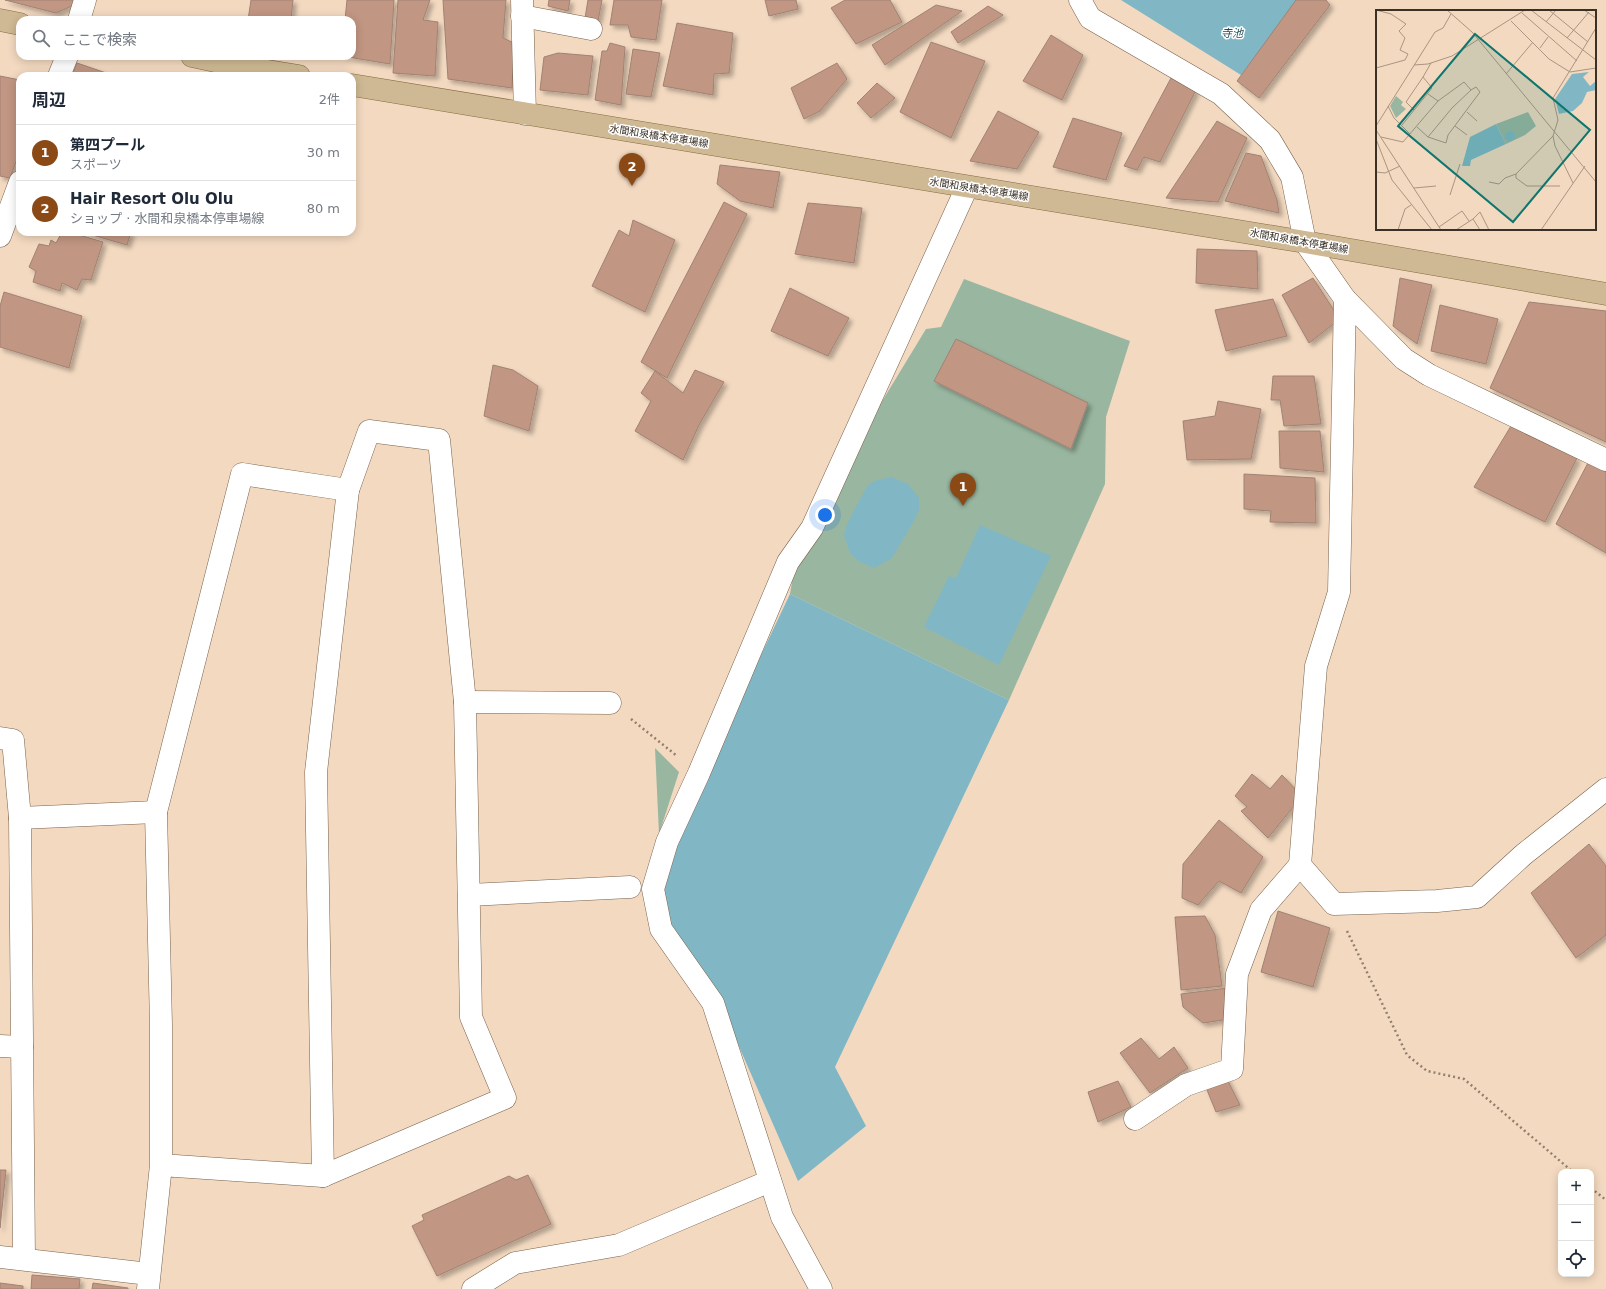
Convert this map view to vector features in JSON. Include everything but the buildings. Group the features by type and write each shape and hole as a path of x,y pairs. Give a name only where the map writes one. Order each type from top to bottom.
{"main road":[{"path":"0,20 16,23"},
{"path":"211,60 274,72"},
{"name":"水間和泉橋本停車場線","path":"356,86 1305,242 1606,294"}],"street":[{"path":"80,16 85,0"},
{"path":"1080,0 1090,18 1221,94 1270,140 1292,177 1305,242 1345,299 1404,358 1429,375 1606,460"},
{"path":"525,114 522,8 590,29"},
{"path":"61,72 65,60"},
{"path":"821,1289 782,1217 713,1003 661,928 653,889 667,842 699,773 788,562 812,528 967,187"},
{"path":"0,236 16,193"},
{"path":"1135,1119 1186,1085 1232,1069 1237,974 1261,910 1300,864 1316,666 1339,592 1345,299"},
{"path":"161,1165 323,1176 505,1098 471,1017 465,702 439,440 369,431 348,490 316,772 323,1176"},
{"path":"0,1257 24,1259 148,1281 161,1165 161,1025 156,812 242,474 348,490"},
{"path":"465,702 610,703"},
{"path":"0,738 13,740 20,818 24,1259"},
{"path":"1300,864 1334,904 1437,902 1478,897 1523,855 1606,790"},
{"path":"20,818 156,812"},
{"path":"469,895 630,888"},
{"path":"0,1046 22,1047"},
{"path":"473,1289 515,1263 619,1245 770,1181"}],"path":[{"path":"610,703 699,773"},
{"path":"1334,904 1408,1055 1427,1071 1464,1079 1569,1169"},
{"path":"1594,1190 1606,1200"}],"green space":[{"path":"964,279 1130,341 1106,417 1105,484 1009,700 790,594 796,559 850,454 926,329 941,327"},
{"path":"655,748 679,772 659,834"}],"water":[{"name":"寺池","path":"1121,0 1298,0 1241,75"},
{"path":"891,477 908,484 919,498 919,510 892,558 874,568 858,561 850,553 844,535 847,524 866,488 874,481"},
{"path":"980,525 1051,556 999,665 924,627 949,576 956,578"},
{"path":"790,594 1009,700 835,1067 866,1126 798,1181 716,994 670,922 661,885 681,824"}],"place":[{"name":"Hair Resort Olu Olu","path":"632,186"},
{"name":"第四プール","path":"963,506"}]}
